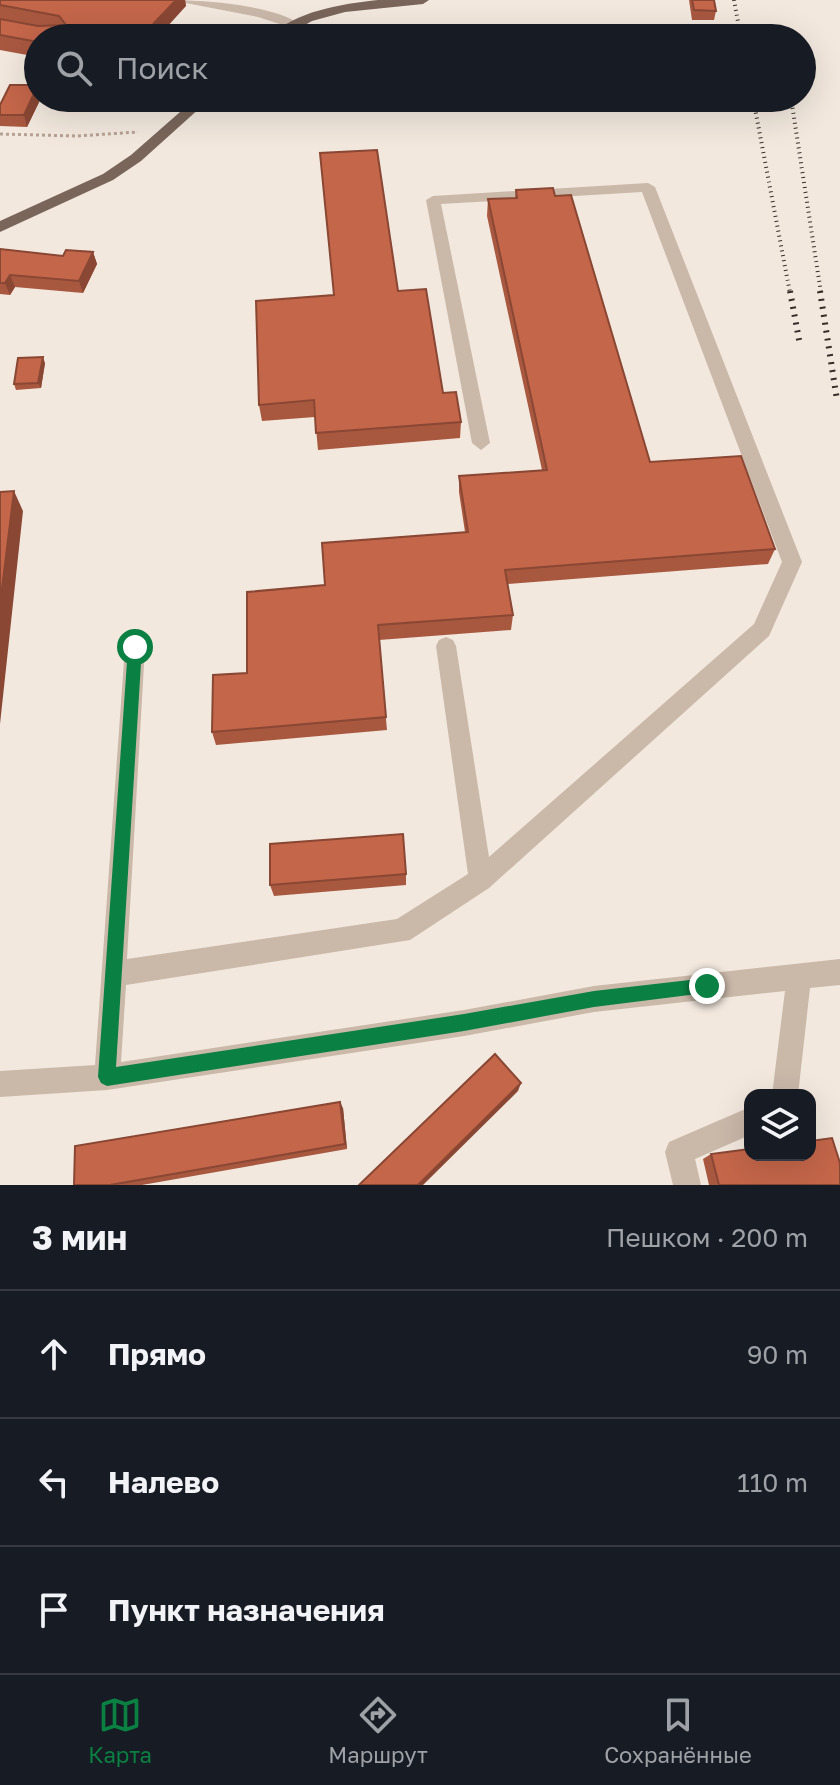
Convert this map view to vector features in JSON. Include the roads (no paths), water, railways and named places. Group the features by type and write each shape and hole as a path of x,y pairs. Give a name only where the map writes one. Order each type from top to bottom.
{"main road":[{"path":"297,24 323,12 352,6 423,0"},
{"path":"0,227 108,177 188,112"}],"street":[{"path":"176,0 253,13 292,24"},
{"path":"253,13 265,0"},
{"path":"114,974 401,931 481,880 762,630 792,562 648,187 433,200 481,443"},
{"path":"446,646 481,880"},
{"path":"107,1077 135,647"},
{"path":"0,1084 107,1077 464,1023 594,999 840,972"},
{"path":"786,1089 799,978"},
{"path":"687,1185 679,1152 744,1124"}],"railway":[{"path":"734,0 738,24"},
{"path":"756,112 790,293"},
{"path":"793,112 821,293"},
{"path":"790,291 800,345"},
{"path":"820,291 837,400"}]}
